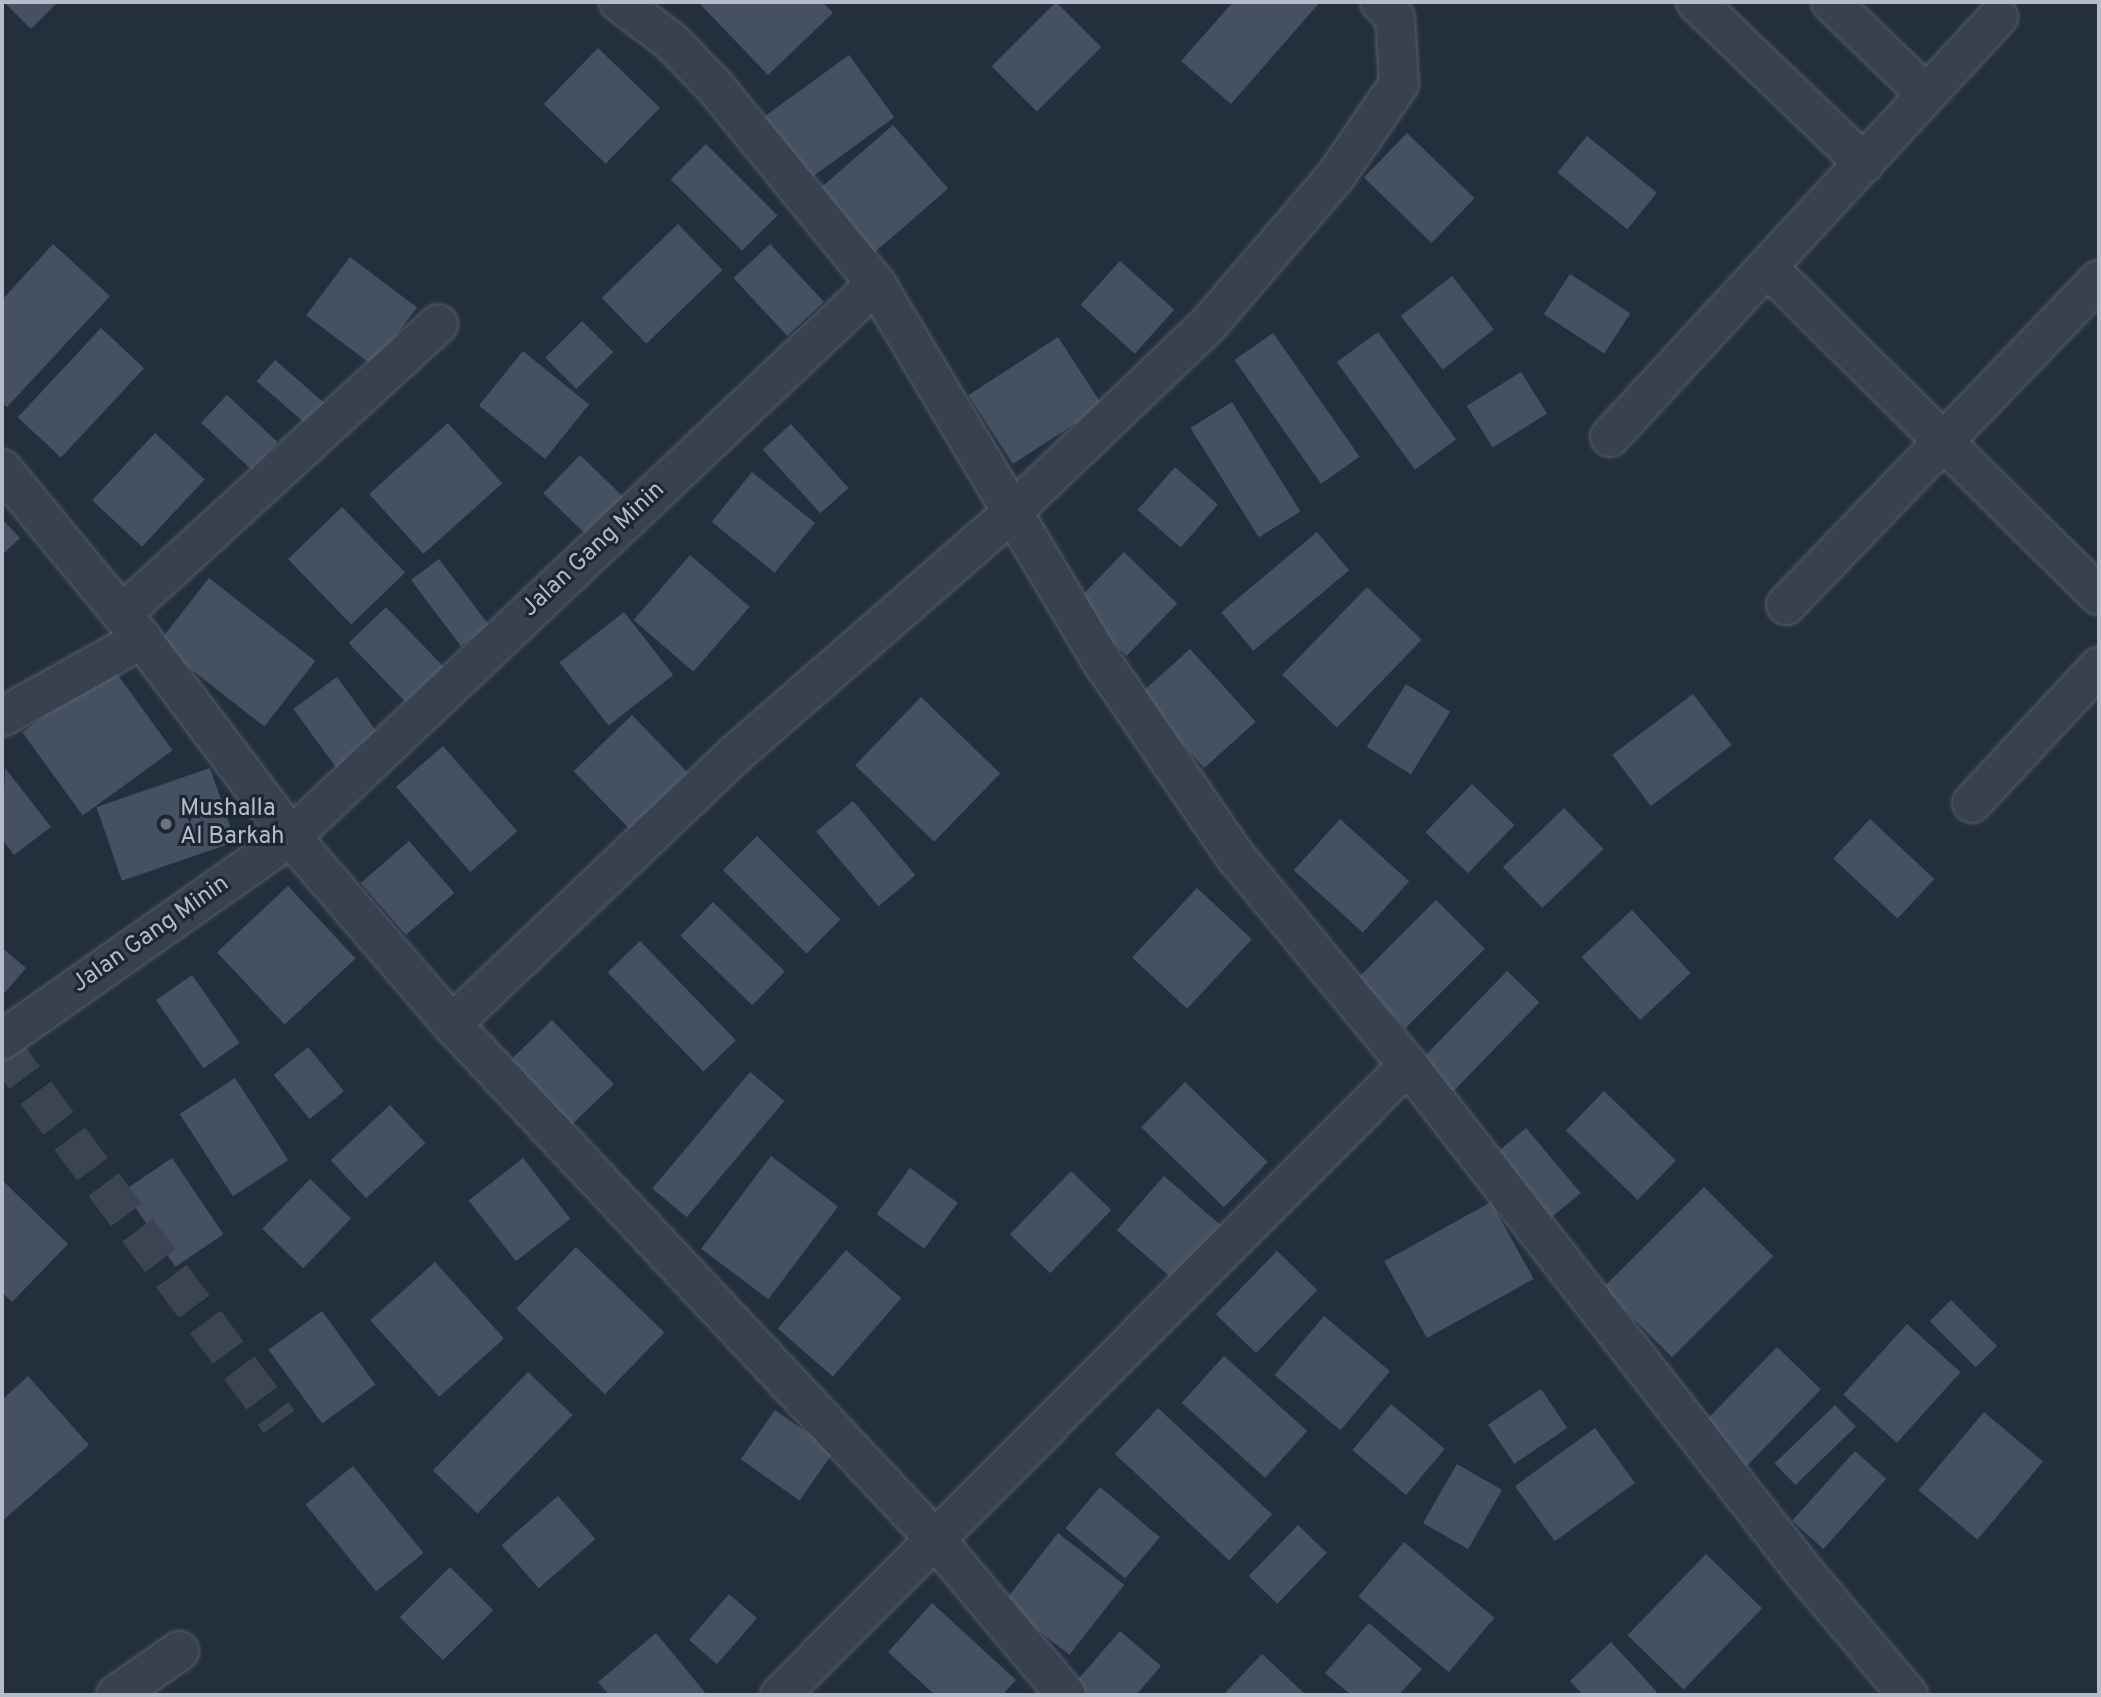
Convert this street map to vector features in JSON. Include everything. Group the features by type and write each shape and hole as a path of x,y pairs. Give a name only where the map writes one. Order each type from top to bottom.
{"street":[{"path":"619,2 672,42 717,89 876,284 1010,514 1105,666 1236,857 1408,1065 1805,1573 1908,1695"},
{"path":"1696,2 1864,163"},
{"path":"1831,2 1926,94"},
{"path":"453,1024 733,756 1010,514 1208,325 1335,177 1399,84 1398,7"},
{"path":"1610,437 1998,17"},
{"path":"1767,267 2099,596"},
{"path":"1786,606 2099,280"},
{"name":"Jalan Gang Minin","path":"2,1040 291,837 876,284"},
{"path":"2,717 132,627 438,324"},
{"path":"2,469 132,627 291,837 453,1024 934,1538 1066,1695"},
{"path":"1972,803 2099,667"},
{"path":"781,1695 934,1538 1408,1065"},
{"path":"116,1695 179,1651"}],"building":[{"path":"4,2 58,2 31,29"},
{"path":"698,2 823,2 833,13 768,75"},
{"path":"1056,2 1101,47 1037,112 992,66"},
{"path":"1233,2 1320,2 1231,104 1181,61"},
{"path":"598,48 660,108 606,164 544,104"},
{"path":"849,55 894,117 809,179 764,117"},
{"path":"893,125 948,188 872,255 817,191"},
{"path":"1407,133 1475,198 1432,243 1364,178"},
{"path":"1587,136 1657,193 1627,229 1557,173"},
{"path":"706,144 777,215 742,251 671,179"},
{"path":"678,224 722,270 646,344 602,298"},
{"path":"53,244 110,296 7,407 2,403 2,300"},
{"path":"770,244 824,302 787,336 733,278"},
{"path":"350,257 417,308 373,366 306,315"},
{"path":"1120,261 1174,310 1135,354 1081,305"},
{"path":"1570,274 1630,313 1604,353 1544,314"},
{"path":"1452,276 1494,330 1443,370 1401,316"},
{"path":"582,321 613,352 576,389 545,358"},
{"path":"101,328 144,368 61,457 18,417"},
{"path":"1378,332 1456,440 1415,470 1337,362"},
{"path":"1273,333 1360,457 1321,484 1234,360"},
{"path":"1058,337 1103,406 1013,464 968,395"},
{"path":"523,351 589,404 545,459 479,405"},
{"path":"275,360 324,403 306,424 257,381"},
{"path":"1521,372 1547,414 1493,447 1467,406"},
{"path":"227,395 277,442 252,470 201,423"},
{"path":"1232,402 1300,511 1259,537 1190,428"},
{"path":"448,423 502,483 423,554 369,494"},
{"path":"791,424 849,488 820,513 763,449"},
{"path":"155,433 205,479 142,547 92,500"},
{"path":"580,455 631,504 594,542 543,493"},
{"path":"1175,467 1218,504 1181,547 1138,510"},
{"path":"752,472 815,523 775,573 712,522"},
{"path":"342,507 405,572 351,625 288,559"},
{"path":"2,519 20,538 2,555"},
{"path":"1317,532 1349,570 1253,651 1221,612"},
{"path":"1124,552 1177,603 1127,656 1073,605"},
{"path":"690,555 750,607 693,672 634,620"},
{"path":"439,559 489,625 461,646 411,580"},
{"path":"209,578 315,661 264,727 158,643"},
{"path":"1367,587 1422,640 1337,728 1282,675"},
{"path":"386,607 444,667 406,703 349,643"},
{"path":"624,612 673,675 609,726 559,662"},
{"path":"1190,649 1256,722 1204,768 1139,695"},
{"path":"112,667 173,750 83,816 22,732"},
{"path":"337,677 382,738 338,770 293,709"},
{"path":"1406,684 1450,712 1411,774 1367,747"},
{"path":"1693,694 1732,745 1651,806 1612,755"},
{"path":"921,697 1000,773 934,842 855,765"},
{"path":"632,715 694,779 636,835 574,771"},
{"path":"443,746 517,831 470,872 396,787"},
{"path":"5,768 51,827 14,855 2,839"},
{"name":"Mushalla Al Barkah","path":"210,768 235,842 122,881 97,807"},
{"path":"1472,784 1514,825 1468,873 1425,832"},
{"path":"853,801 915,875 879,906 816,832"},
{"path":"1564,808 1604,849 1542,908 1503,867"},
{"path":"1340,819 1409,881 1363,933 1294,870"},
{"path":"1870,819 1934,879 1898,919 1833,858"},
{"path":"757,836 840,919 806,953 723,870"},
{"path":"409,841 454,893 406,935 361,883"},
{"path":"288,886 356,958 285,1025 217,952"},
{"path":"1197,888 1252,939 1187,1009 1132,957"},
{"path":"1436,900 1485,949 1406,1028 1357,979"},
{"path":"713,902 785,971 752,1005 680,936"},
{"path":"1632,910 1691,973 1640,1020 1582,957"},
{"path":"640,941 736,1040 703,1072 608,972"},
{"path":"2,948 26,968 2,996"},
{"path":"1507,971 1539,1002 1453,1092 1420,1061"},
{"path":"192,975 240,1043 204,1068 156,1000"},
{"path":"552,1020 614,1084 563,1133 502,1069"},
{"path":"308,1047 344,1091 310,1119 274,1075"},
{"path":"750,1072 784,1101 687,1217 652,1188"},
{"path":"235,1078 288,1160 233,1196 180,1114"},
{"path":"1185,1082 1268,1162 1224,1207 1141,1127"},
{"path":"1604,1091 1676,1160 1638,1200 1566,1131"},
{"path":"390,1105 425,1143 366,1198 331,1160"},
{"path":"1526,1128 1581,1193 1548,1220 1494,1155"},
{"path":"771,1156 838,1207 768,1299 701,1249"},
{"path":"172,1158 223,1234 175,1267 124,1190"},
{"path":"523,1158 570,1219 516,1261 469,1200"},
{"path":"910,1168 958,1203 924,1249 876,1214"},
{"path":"1071,1171 1111,1210 1050,1273 1010,1234"},
{"path":"1164,1176 1229,1232 1182,1287 1117,1230"},
{"path":"310,1179 351,1219 303,1268 262,1229"},
{"path":"2,1180 68,1244 12,1302 2,1292"},
{"path":"1704,1187 1773,1256 1672,1357 1603,1288"},
{"path":"1491,1202 1534,1279 1427,1338 1384,1261"},
{"path":"576,1247 664,1332 605,1394 516,1309"},
{"path":"846,1250 901,1298 833,1376 778,1328"},
{"path":"1277,1251 1317,1290 1256,1353 1216,1314"},
{"path":"435,1262 504,1339 439,1397 370,1320"},
{"path":"1951,1300 1997,1346 1976,1367 1930,1321"},
{"path":"322,1311 375,1385 322,1423 269,1350"},
{"path":"1324,1316 1390,1371 1340,1430 1275,1375"},
{"path":"1907,1324 1961,1372 1897,1443 1843,1395"},
{"path":"1777,1347 1821,1389 1740,1474 1696,1431"},
{"path":"1224,1356 1307,1431 1265,1478 1182,1403"},
{"path":"528,1372 573,1415 477,1514 433,1471"},
{"path":"28,1376 89,1445 2,1521 2,1400"},
{"path":"1541,1389 1567,1428 1514,1464 1488,1425"},
{"path":"1391,1404 1445,1449 1406,1495 1352,1450"},
{"path":"1835,1405 1856,1427 1795,1485 1775,1463"},
{"path":"1158,1408 1272,1514 1229,1560 1115,1454"},
{"path":"775,1410 834,1451 800,1500 741,1459"},
{"path":"1984,1412 2043,1461 1977,1540 1918,1490"},
{"path":"1595,1428 1635,1483 1555,1541 1515,1486"},
{"path":"1855,1451 1886,1479 1823,1549 1792,1521"},
{"path":"1457,1464 1502,1490 1468,1549 1423,1523"},
{"path":"353,1466 423,1553 376,1591 306,1504"},
{"path":"1100,1487 1160,1537 1125,1579 1065,1528"},
{"path":"558,1496 595,1539 539,1588 501,1545"},
{"path":"1298,1525 1327,1553 1277,1604 1249,1576"},
{"path":"1058,1533 1124,1585 1069,1655 1003,1603"},
{"path":"1404,1542 1494,1618 1449,1672 1358,1596"},
{"path":"1706,1554 1762,1608 1684,1689 1628,1635"},
{"path":"450,1567 493,1610 443,1660 400,1617"},
{"path":"729,1594 757,1618 717,1664 689,1640"},
{"path":"932,1603 1016,1680 1002,1695 935,1695 888,1652"},
{"path":"1369,1623 1422,1669 1399,1695 1351,1695 1325,1673"},
{"path":"1120,1631 1161,1666 1136,1695 1089,1695 1075,1683"},
{"path":"656,1633 707,1695 609,1695 598,1682"},
{"path":"1611,1642 1657,1692 1654,1695 1583,1695 1570,1681"},
{"path":"1262,1654 1306,1695 1223,1695"}],"tunnel":[{"path":"2,1047 279,1422"}],"place":[{"name":"Mushalla Al Barkah","path":"166,824"}]}
